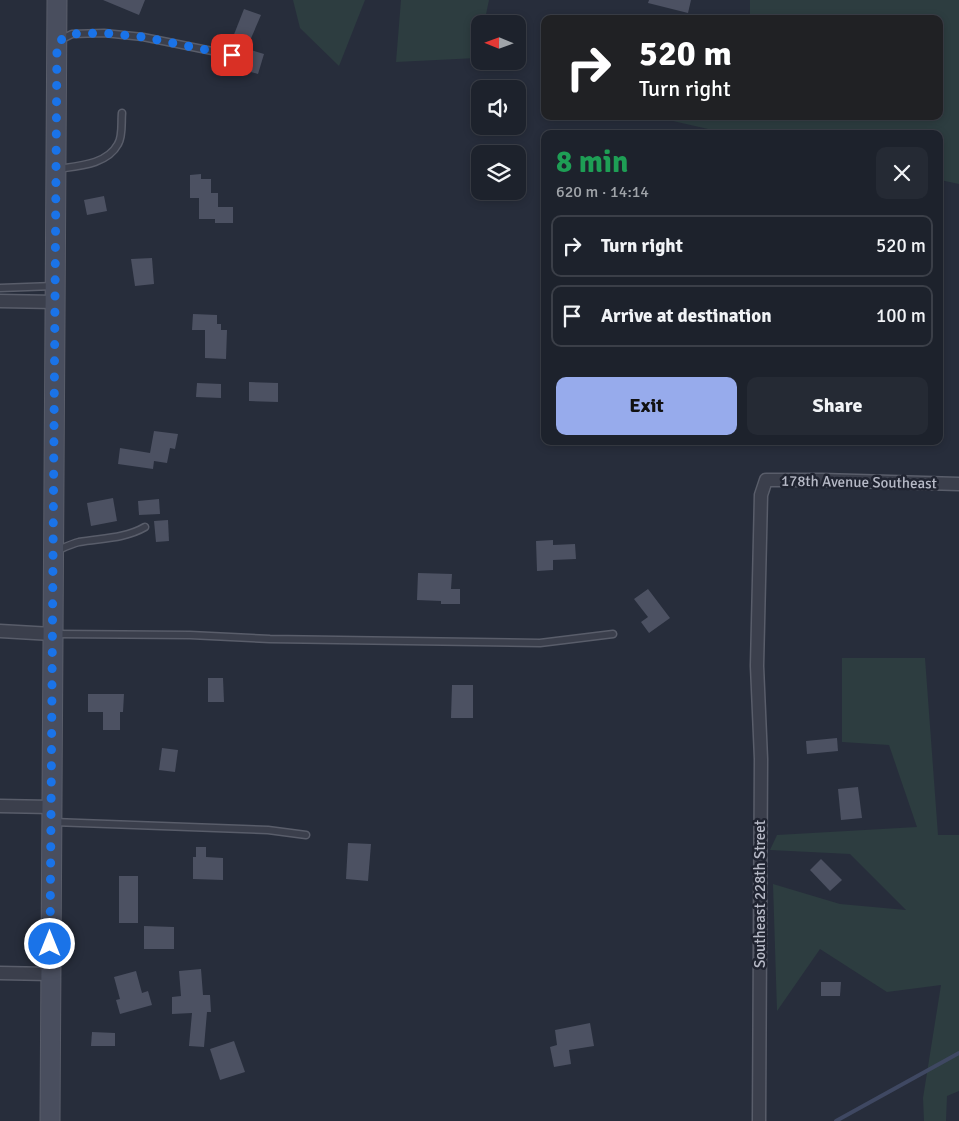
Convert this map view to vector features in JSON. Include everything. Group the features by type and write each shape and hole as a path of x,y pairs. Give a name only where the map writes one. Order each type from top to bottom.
{"street":[{"path":"50,1121 57,0"},
{"path":"0,301 55,294"},
{"name":"178th Avenue Southeast","path":"757,666 760,510 761,495 766,480 959,484"},
{"path":"0,631 52,634"},
{"name":"Southeast 228th Street","path":"757,666 761,759 759,1121"},
{"path":"0,806 51,814"},
{"path":"0,974 50,974"}],"lane":[{"path":"57,42 72,34 104,33 143,37 232,55"},
{"path":"56,169 83,165 111,154 119,143 122,112"},
{"path":"0,288 55,294"},
{"path":"53,552 76,542 116,538 137,532 145,527"},
{"path":"52,634 190,634 280,639 540,643 613,634"},
{"path":"51,814 306,835"}],"shaded area":[{"path":"293,0 365,0 339,66 300,28"},
{"path":"401,0 489,0 486,15 471,15 471,58 396,62"},
{"path":"750,0 959,0 959,184 943,181 943,130 712,130 669,120 943,120 943,15 750,15"},
{"path":"842,658 925,658 938,835 959,835 959,1091 947,1096 946,1121 924,1121 923,1098 941,985 887,992 820,949 777,1011 773,884 840,904 906,910 850,854 770,850 777,835 917,827 889,745 842,742"}],"building":[{"path":"103,0 145,0 139,15"},
{"path":"649,0 691,0 688,13 648,3"},
{"path":"244,9 261,15 249,43 233,37"},
{"path":"244,48 264,54 258,74 238,68"},
{"path":"201,174 201,179 211,179 211,193 218,193 218,207 233,207 233,223 215,223 215,219 199,219 199,198 190,198 190,175"},
{"path":"104,196 107,211 87,215 84,200"},
{"path":"152,258 154,284 135,286 131,259"},
{"path":"193,314 217,315 217,324 221,324 221,330 227,330 226,359 205,358 205,330 192,330"},
{"path":"249,382 278,383 278,402 249,401"},
{"path":"197,383 221,384 221,398 196,397"},
{"path":"154,431 178,434 175,449 170,448 167,463 154,461 153,469 118,464 120,448 150,453"},
{"path":"113,498 117,521 91,526 87,503"},
{"path":"159,499 160,514 139,515 138,501"},
{"path":"168,520 169,541 156,542 154,521"},
{"path":"553,540 553,545 575,544 576,559 553,560 553,570 537,571 536,541"},
{"path":"418,573 452,574 451,589 460,589 460,604 441,604 441,601 417,600"},
{"path":"648,589 670,618 649,633 641,622 648,617 634,599"},
{"path":"208,678 223,678 224,702 208,702"},
{"path":"452,685 473,685 473,718 451,718"},
{"path":"88,694 124,694 123,712 120,712 120,730 103,730 103,712 88,712"},
{"path":"837,738 838,751 807,754 806,741"},
{"path":"162,748 178,750 175,772 159,770"},
{"path":"858,787 862,818 841,820 838,789"},
{"path":"348,843 371,844 368,881 346,879"},
{"path":"196,847 206,847 206,857 223,858 223,880 193,879 193,857 196,857"},
{"path":"821,859 842,880 830,891 810,870"},
{"path":"119,876 138,876 138,923 119,923"},
{"path":"144,926 174,927 174,949 144,949"},
{"path":"201,969 203,995 210,995 211,1012 207,1012 204,1047 189,1046 192,1013 172,1014 172,997 181,996 179,971"},
{"path":"136,971 142,993 148,991 152,1005 120,1014 116,1000 120,999 114,977"},
{"path":"821,982 841,982 840,996 821,996"},
{"path":"590,1023 594,1046 569,1050 571,1064 554,1067 550,1047 557,1045 555,1030"},
{"path":"92,1032 115,1033 115,1046 91,1046"},
{"path":"234,1041 245,1072 220,1080 210,1049"}],"waterway":[{"path":"836,1121 959,1053"}],"route":[{"path":"50,944 57,42 72,34 104,33 143,37 232,55"}]}
